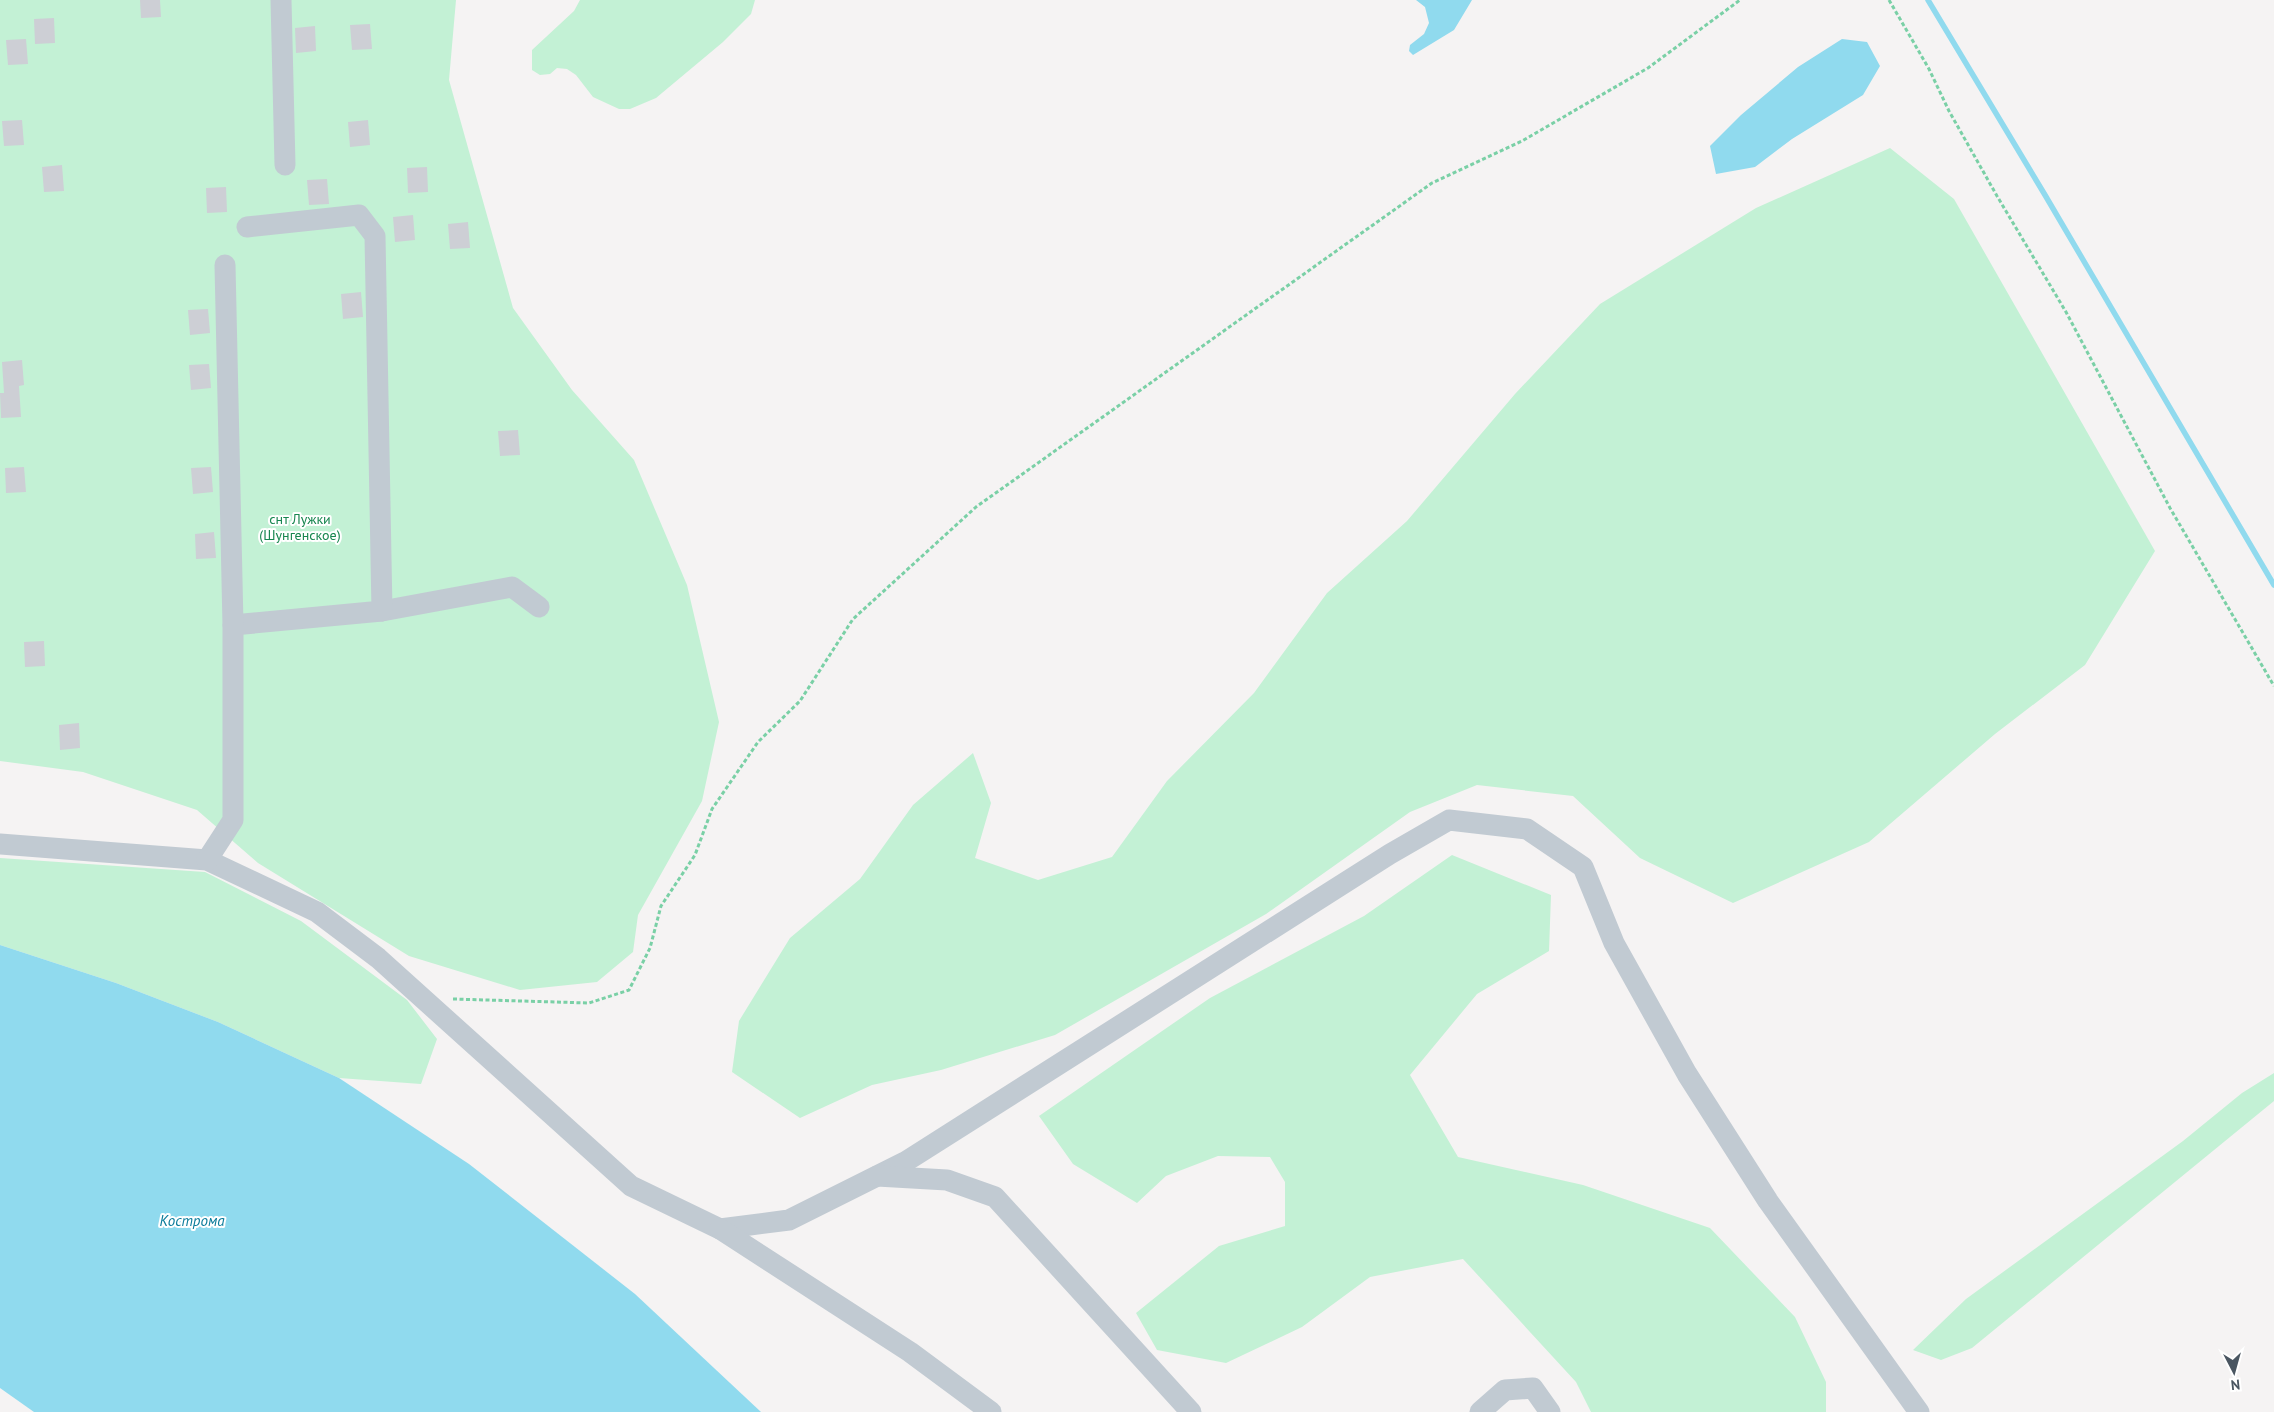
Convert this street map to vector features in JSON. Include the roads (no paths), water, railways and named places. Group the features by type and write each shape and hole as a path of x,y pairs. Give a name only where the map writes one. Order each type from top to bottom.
{"street":[{"path":"281,0 285,165"},
{"path":"247,227 359,215 374,236 382,611"},
{"path":"207,860 233,820 232,625 225,266"},
{"path":"232,625 382,611 512,587 539,607"},
{"path":"720,1229 789,1220 905,1162 1390,854 1448,820 1527,829 1583,867 1614,943 1687,1074 1768,1201 1919,1412"},
{"path":"0,844 207,860 317,912 378,958 631,1186 720,1229 910,1352 991,1412"},
{"path":"877,1176 946,1180 996,1197 1192,1412"},
{"path":"1480,1412 1505,1390 1533,1388 1550,1412"}],"water":[{"path":"1416,0 1472,0 1454,30 1413,55 1409,51 1410,45 1424,34 1429,23 1425,7"},
{"path":"1842,39 1867,42 1880,66 1863,95 1792,139 1755,167 1716,174 1710,146 1741,115 1798,67"},
{"name":"Кострома","path":"0,945 116,983 218,1022 339,1078 469,1164 635,1294 761,1412 34,1412 0,1388"}],"waterway":[{"path":"1928,0 2274,585"}],"park label":[{"name":"снт Лужки (Шунгенское)","path":"300,528"}]}
